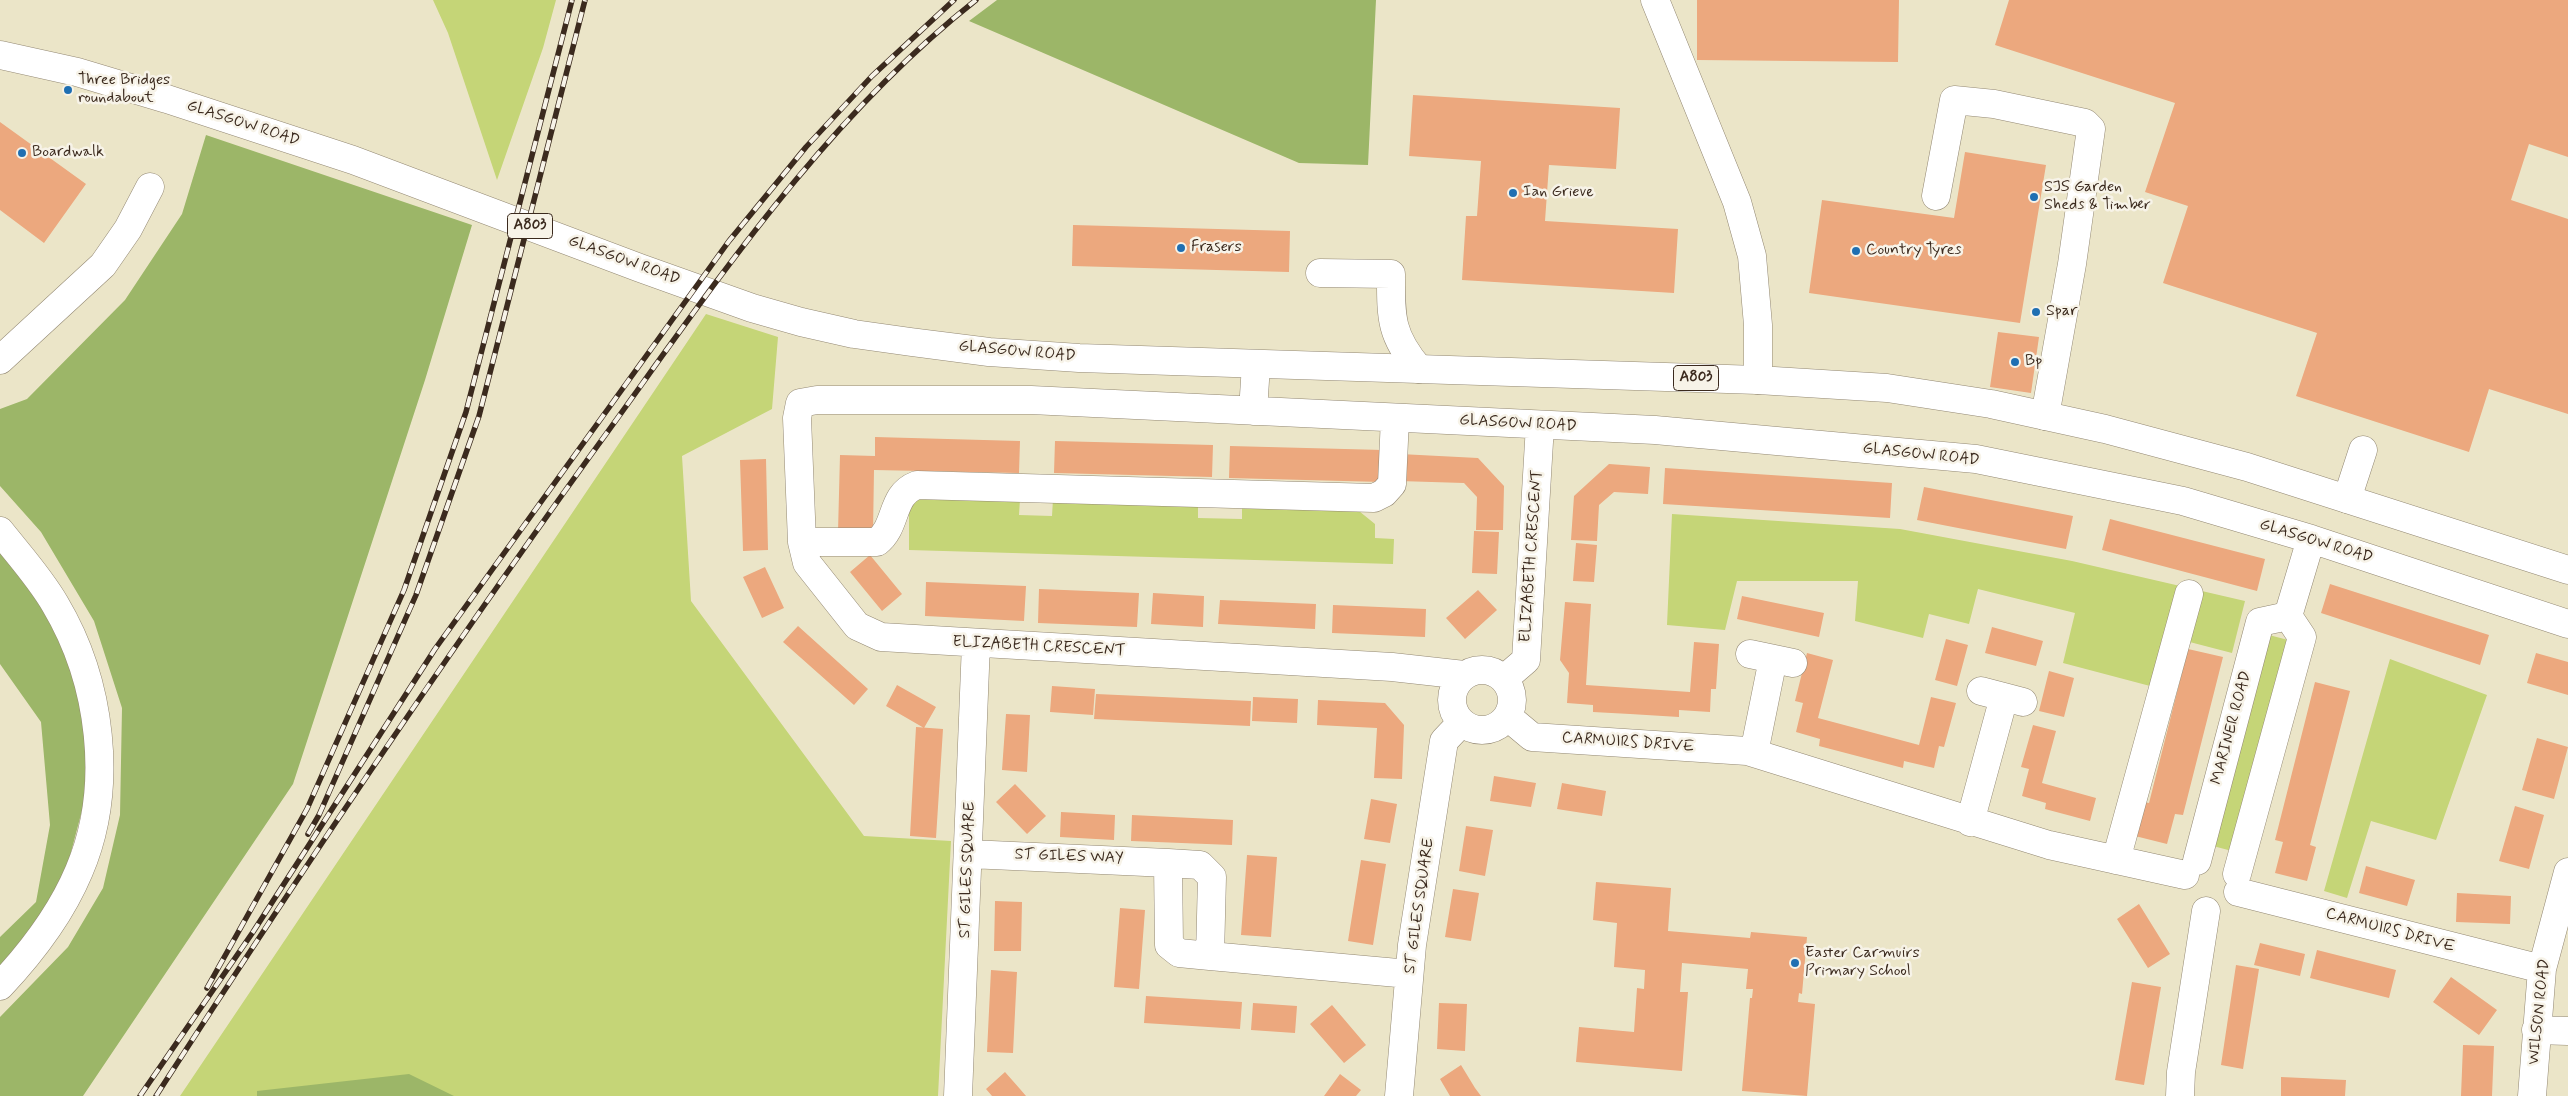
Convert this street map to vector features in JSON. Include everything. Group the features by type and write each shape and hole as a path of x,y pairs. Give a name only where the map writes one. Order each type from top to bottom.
{"street":[{"path":"1655,0 1740,211 1752,256 1758,325 1758,380"},
{"name":"GLASGOW ROAD","path":"4,55 77,72 343,157 752,308 854,334 989,352 1256,365 1758,380 1887,388 1992,404 2105,429 2238,464 2568,570"},
{"path":"1936,196 1954,100 1994,104 2076,121 2084,123 2091,129 2072,264 2045,416"},
{"path":"0,360 102,265 128,229 150,186"},
{"path":"1320,273 1391,274 1391,317 1406,354 1419,370"},
{"path":"1253,411 1256,365"},
{"name":"GLASGOW ROAD","path":"800,403 817,400 1031,400 1654,430 1976,459 2183,501 2311,539 2568,624"},
{"name":"ELIZABETH CRESCENT","path":"800,403 797,418 802,542 807,563 857,626 881,637 1392,667 1464,675"},
{"path":"802,542 877,542 889,530 899,498 905,490 917,485 1374,498 1384,493 1392,484 1395,418"},
{"name":"ELIZABETH CRESCENT","path":"1504,679 1526,660 1540,425"},
{"path":"2347,499 2364,450"},
{"path":"0,531 55,603 76,644 91,695 98,740 98,778 92,828 79,871 57,913 29,956 0,986"},
{"path":"2191,868 2183,885 2187,898 2193,906 2206,911 2218,911 2227,907 2237,883 2302,637 2288,616 2311,539"},
{"path":"2116,860 2189,594"},
{"name":"MARINER ROAD","path":"2191,868 2260,622 2288,616"},
{"name":"ST GILES SQUARE","path":"958,1096 976,643"},
{"path":"1754,753 1772,659"},
{"path":"1474,670 1489,670 1504,679 1510,688 1513,698 1508,717 1492,730 1472,729 1461,723 1455,714 1452,694 1456,684 1464,675 1474,670"},
{"path":"1970,822 2003,697"},
{"name":"CARMUIRS DRIVE","path":"1508,717 1532,737 1754,753 1970,822 2049,845 2116,860 2191,868 2214,857 2224,860 2237,883 2542,969"},
{"name":"ST GILES SQUARE","path":"1399,1096 1409,974 1444,741 1461,723"},
{"name":"ST GILES WAY","path":"969,854 1200,865 1212,877 1210,956"},
{"path":"1168,863 1169,945 1179,953 1409,974"},
{"name":"WILSON ROAD","path":"2532,1096 2542,969 2568,872"},
{"path":"2180,1096 2181,1072 2206,911"},
{"path":"2536,1030 2568,1031"}],"green space":[{"path":"433,0 556,0 543,48 497,180 448,33"},
{"path":"997,0 1376,0 1368,165 1299,163 969,21"},
{"path":"206,135 472,225 425,380 293,784 83,1096 0,1096 0,1017 68,947 103,888 120,815 122,708 94,621 41,532 0,486 0,409 27,399 125,300 182,214"},
{"path":"706,314 778,337 772,409 682,456 691,601 864,836 951,841 938,1096 180,1096"},
{"path":"923,496 1020,499 1019,515 1052,516 1053,499 1198,503 1198,518 1242,519 1242,504 1354,507 1375,524 1375,538 1394,539 1393,564 909,550 909,506"},
{"path":"1672,514 1900,529 2072,561 2245,601 2232,653 2182,640 2169,691 2063,663 2075,613 1978,589 1969,624 1929,614 1923,638 1855,621 1858,581 1737,581 1725,630 1667,625"},
{"path":"0,553 55,619 90,725 90,780 65,875 40,924 0,968 0,937 36,902 50,825 41,722 0,664"},
{"path":"2269,635 2288,640 2232,851 2213,846"},
{"path":"2390,659 2487,695 2436,840 2371,821 2347,898 2324,891"},
{"path":"409,1074 454,1096 257,1096 257,1091"}],"building":[{"path":"1697,0 1899,0 1898,62 1697,60"},
{"path":"2009,0 2568,0 2568,157 2529,144 2511,200 2568,219 2568,414 2489,389 2469,452 2296,396 2317,333 2163,283 2188,206 2145,192 2175,103 1995,45"},
{"name":"Ian Grieve","path":"1413,95 1620,108 1616,169 1549,165 1545,221 1678,229 1674,293 1462,280 1466,216 1477,216 1481,161 1409,156"},
{"name":"Boardwalk","path":"0,122 86,184 44,243 0,210"},
{"path":"1965,152 2046,165 2020,323 1809,293 1822,200 1954,218"},
{"name":"Frasers","path":"1073,225 1290,231 1289,272 1072,266"},
{"name":"Bp","path":"1998,332 2039,337 2031,393 1990,387"},
{"path":"875,437 1020,441 1019,473 874,470 873,533 838,532 840,455 875,456"},
{"path":"1055,441 1213,445 1212,477 1054,473"},
{"path":"1230,446 1383,450 1382,482 1229,478"},
{"path":"1400,454 1478,458 1504,486 1503,530 1476,530 1477,497 1464,483 1399,481"},
{"path":"766,459 768,550 743,551 740,460"},
{"path":"1609,464 1650,467 1648,494 1614,492 1599,505 1597,541 1571,540 1574,496"},
{"path":"1665,468 1892,483 1890,518 1663,504"},
{"path":"1924,487 2073,516 2066,549 1917,520"},
{"path":"2110,519 2265,559 2257,591 2102,550"},
{"path":"1474,531 1499,532 1497,574 1472,573"},
{"path":"1576,543 1597,545 1594,582 1573,581"},
{"path":"870,555 902,594 882,611 850,572"},
{"path":"765,567 784,608 762,618 743,577"},
{"path":"926,582 1026,586 1024,621 925,616"},
{"path":"2330,584 2489,635 2480,665 2321,613"},
{"path":"1039,589 1139,593 1137,627 1038,623"},
{"path":"1478,590 1497,610 1465,639 1446,618"},
{"path":"1153,593 1204,596 1203,627 1151,624"},
{"path":"1742,596 1824,613 1819,637 1737,619"},
{"path":"1220,600 1316,604 1315,629 1218,624"},
{"path":"1565,602 1591,604 1586,685 1690,692 1694,642 1719,644 1716,689 1711,689 1710,712 1679,710 1679,717 1593,712 1593,705 1567,703 1569,673 1560,660"},
{"path":"1333,605 1426,609 1425,637 1332,633"},
{"path":"798,626 868,689 854,705 783,642"},
{"path":"1992,627 2043,641 2036,666 1985,653"},
{"path":"1946,639 1968,645 1957,686 1935,680"},
{"path":"2188,649 2223,657 2183,815 2175,814 2167,844 2135,836 2144,802 2149,803"},
{"path":"1807,653 1833,660 1818,718 1919,745 1931,697 1956,703 1944,747 1939,746 1934,768 1904,761 1903,768 1819,746 1820,739 1796,732 1803,703 1795,701"},
{"path":"2536,653 2568,662 2568,695 2527,683"},
{"path":"2049,671 2074,678 2064,717 2039,711"},
{"path":"2315,682 2350,691 2310,845 2316,847 2307,881 2275,873 2283,842 2275,840"},
{"path":"897,685 936,707 924,728 886,706"},
{"path":"1052,686 1095,689 1093,715 1050,712"},
{"path":"1096,694 1251,701 1250,726 1094,719"},
{"path":"1253,697 1298,699 1297,723 1252,721"},
{"path":"1318,700 1385,703 1404,725 1402,779 1374,778 1377,728 1317,725"},
{"path":"1006,714 1030,715 1027,772 1002,770"},
{"path":"2033,725 2056,731 2042,783 2096,798 2090,821 2045,809 2046,803 2022,796 2029,769 2021,767"},
{"path":"916,727 943,729 936,838 910,836"},
{"path":"2537,738 2568,747 2554,799 2522,790"},
{"path":"1494,776 1536,783 1531,807 1490,801"},
{"path":"1562,783 1606,791 1602,816 1557,809"},
{"path":"1015,784 1046,816 1027,834 996,802"},
{"path":"1371,799 1397,804 1390,843 1364,839"},
{"path":"2515,806 2544,815 2529,869 2499,861"},
{"path":"1061,812 1115,815 1114,840 1060,837"},
{"path":"1132,815 1233,820 1232,845 1131,841"},
{"path":"1466,826 1493,830 1485,876 1459,871"},
{"path":"1247,855 1277,857 1271,937 1241,935"},
{"path":"1361,860 1386,864 1373,945 1348,941"},
{"path":"2366,866 2415,880 2407,906 2359,893"},
{"path":"1596,882 1671,888 1668,931 1750,938 1751,932 1807,937 1802,994 1799,993 1798,1002 1815,1004 1807,1096 1742,1091 1750,998 1752,998 1753,989 1746,989 1748,969 1682,963 1680,992 1688,992 1682,1071 1576,1062 1579,1027 1634,1032 1637,988 1644,989 1645,970 1614,967 1617,923 1593,920"},
{"path":"1453,889 1479,893 1471,941 1445,937"},
{"path":"2457,893 2511,896 2510,924 2456,922"},
{"path":"995,901 1022,902 1021,951 994,951"},
{"path":"2139,904 2170,954 2148,968 2117,919"},
{"path":"1120,908 1145,910 1139,989 1114,987"},
{"path":"2260,943 2305,954 2300,976 2254,965"},
{"path":"2317,950 2396,970 2389,998 2310,978"},
{"path":"2236,965 2259,969 2243,1069 2221,1065"},
{"path":"991,970 1017,972 1013,1053 987,1052"},
{"path":"2451,977 2497,1010 2479,1035 2433,1002"},
{"path":"2132,982 2161,987 2144,1085 2115,1080"},
{"path":"1146,996 1242,1002 1240,1029 1144,1023"},
{"path":"1253,1003 1297,1006 1295,1033 1251,1030"},
{"path":"1439,1003 1467,1004 1465,1051 1437,1049"},
{"path":"1332,1005 1366,1045 1344,1063 1310,1024"},
{"path":"2463,1045 2494,1046 2492,1096 2461,1096"},
{"path":"1461,1065 1481,1096 1450,1096 1440,1079"},
{"path":"1005,1072 1026,1096 992,1096 986,1089"},
{"path":"1340,1074 1361,1090 1356,1096 1324,1096"},
{"path":"2281,1077 2346,1080 2345,1096 2281,1096"}],"railway":[{"path":"207,988 307,809 404,590 466,412 572,0"},
{"path":"308,834 319,815 416,595 479,416 585,0"},
{"path":"140,1096 253,932 435,649 729,241 806,147 872,76 954,0"},
{"path":"156,1096 323,841 438,673 554,506 695,310 780,199 825,145 923,45 976,0"}],"place":[{"name":"Three Bridges roundabout","path":"68,90"},
{"name":"Boardwalk","path":"22,153"},
{"name":"Ian Grieve","path":"1513,193"},
{"name":"SJS Garden Sheds & Timber","path":"2034,197"},
{"name":"Frasers","path":"1181,248"},
{"name":"Country Tyres","path":"1856,251"},
{"name":"Spar","path":"2036,312"},
{"name":"Bp","path":"2015,362"},
{"name":"Easter Carmuirs Primary School","path":"1795,963"}]}
